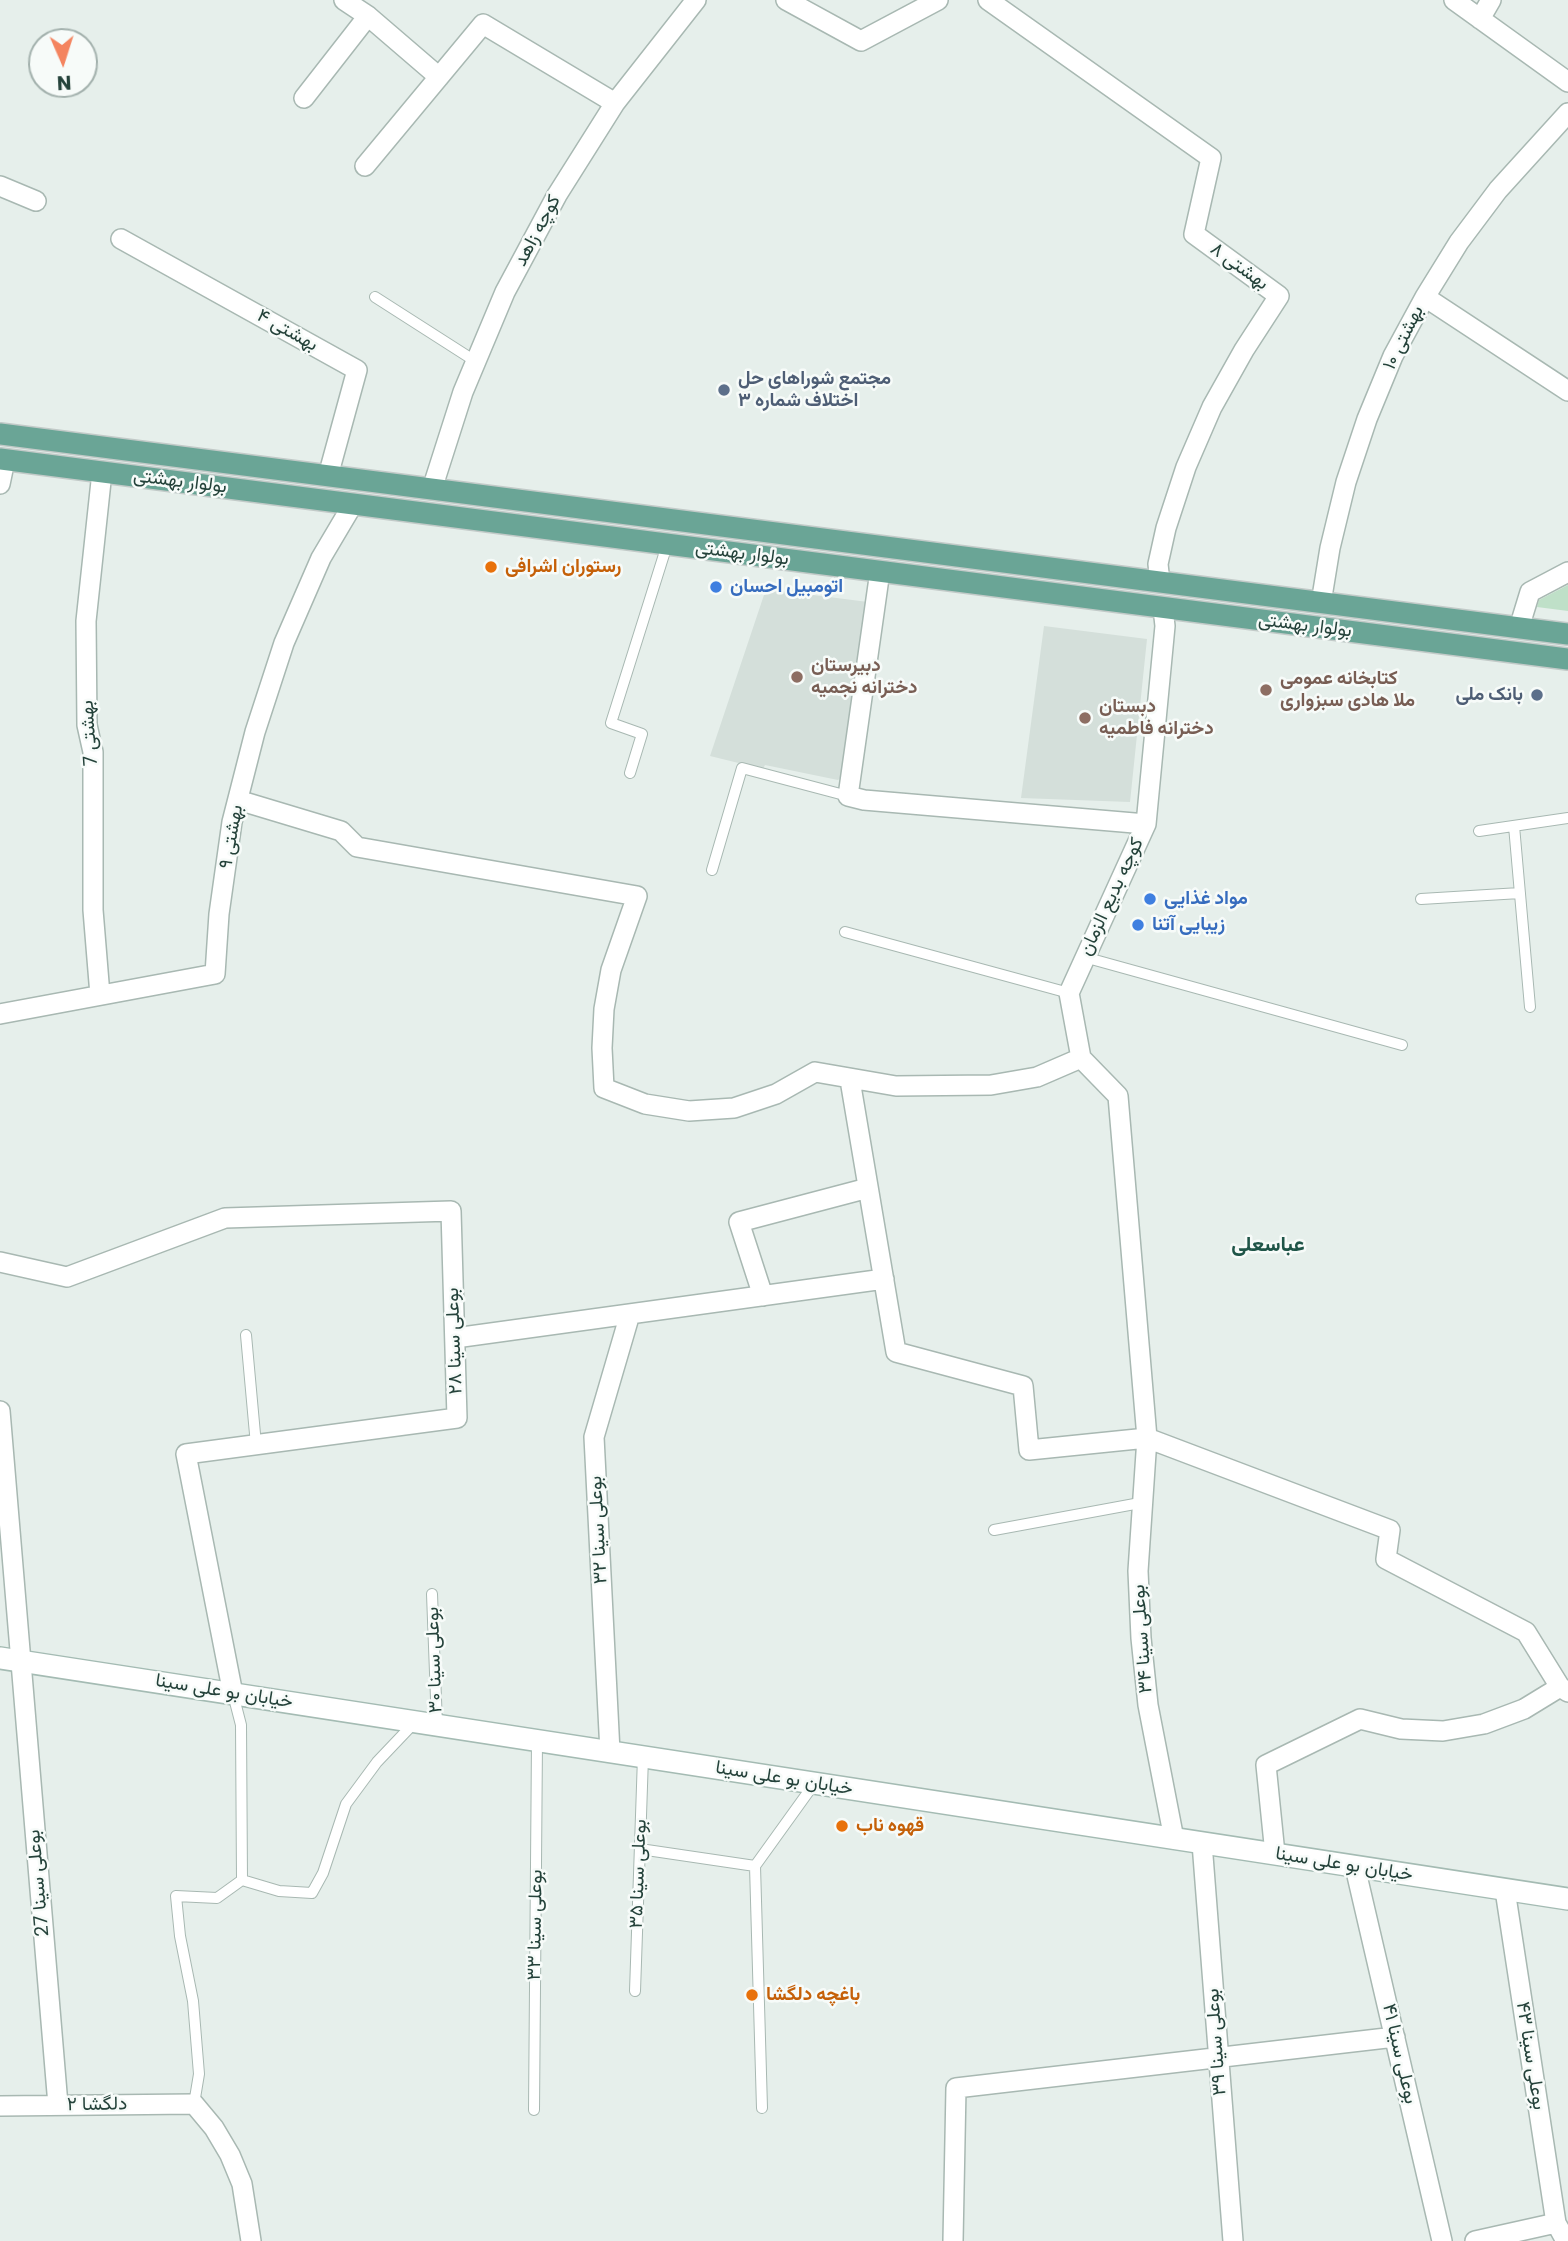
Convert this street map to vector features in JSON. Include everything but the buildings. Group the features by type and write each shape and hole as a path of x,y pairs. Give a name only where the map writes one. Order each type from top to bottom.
{"main road":[{"name":"بولوار بهشتی","path":"0,435 1568,634"},
{"name":"بولوار بهشتی","path":"3,460 1568,659"},
{"name":"خیابان بو علی سینا","path":"10,1659 1568,1899"}],"street":[{"path":"344,0 368,16 439,77"},
{"name":"کوچه زاهد","path":"432,489 475,361 505,292 557,195 615,103 696,0"},
{"path":"786,0 861,41 938,0"},
{"name":"بهشتی ۸","path":"988,0 1210,158 1194,233 1279,296 1225,384 1186,467 1166,528 1158,564 1160,582"},
{"path":"1454,0 1568,82"},
{"path":"1480,19 1491,0"},
{"path":"304,99 368,16"},
{"path":"365,166 483,24 615,103"},
{"name":"بهشتی ۱۰","path":"1321,603 1336,522 1363,431 1394,356 1425,296 1498,190 1568,113"},
{"path":"0,186 36,201"},
{"name":"بهشتی ۴","path":"121,239 357,370 328,476"},
{"path":"1425,296 1568,391"},
{"path":"0,484 3,460"},
{"name":"بهشتی 7","path":"100,995 93,910 93,752 87,724 86,621 102,472"},
{"name":"بهشتی ۹","path":"0,1014 215,974 219,914 238,800 254,732 284,643 321,558 353,504"},
{"path":"880,571 848,796 864,800 1146,824"},
{"path":"1519,628 1530,592 1568,572"},
{"name":"کوچه بدیع الزمان","path":"1069,993 1146,824 1165,626 1163,608"},
{"path":"238,800 341,831 357,847 637,896 622,932 604,1009 604,1088 645,1104 689,1111 744,1105 776,1094 815,1072 850,1080 920,1087 990,1084 1037,1077 1081,1058 1069,993"},
{"name":"بوعلی سینا ۳۴","path":"1081,1058 1118,1096 1147,1438 1140,1503 1140,1638 1148,1705 1174,1839"},
{"path":"850,1080 896,1352 1023,1386 1029,1450 1147,1438 1390,1530 1386,1559 1526,1632 1564,1690 1484,1724 1453,1729 1401,1729 1360,1719 1266,1765 1275,1854"},
{"path":"762,1296 739,1222 868,1188"},
{"name":"بوعلی سینا ۲۸","path":"0,1262 67,1277 225,1218 451,1211 457,1418 186,1454 233,1694"},
{"path":"455,1338 884,1279"},
{"name":"بوعلی سینا ۳۲","path":"610,1752 594,1437 630,1314"},
{"name":"بوعلی سینا 27","path":"0,1411 10,1659 58,2105"},
{"name":"بوعلی سینا ۳۹","path":"1202,1843 1233,2241"},
{"name":"بوعلی سینا ۴۱","path":"1356,1867 1442,2241"},
{"name":"بوعلی سینا ۴۳","path":"1505,1890 1556,2223"},
{"path":"953,2241 956,2088 1395,2037"},
{"path":"194,2104 230,2155 242,2184 249,2214 251,2241"},
{"name":"دلگشا ۲","path":"0,2106 194,2104"},
{"path":"1475,2241 1556,2223 1566,2241"}],"lane":[{"path":"375,297 475,361"},
{"path":"630,773 642,734 611,723 667,544"},
{"path":"712,870 742,768 848,796"},
{"path":"1479,831 1568,818"},
{"path":"1514,826 1530,1007"},
{"path":"1421,899 1520,893"},
{"path":"845,932 1069,993"},
{"path":"1084,957 1402,1045"},
{"path":"246,1335 256,1445"},
{"path":"994,1530 1140,1503"},
{"name":"بوعلی سینا ۳۰","path":"426,1723 432,1594"},
{"path":"233,1694 241,1724 243,1752 242,1880"},
{"path":"242,1880 279,1891 312,1893 323,1873 346,1804 377,1762 426,1723"},
{"name":"بوعلی سینا ۳۳","path":"534,2110 537,1741"},
{"name":"بوعلی سینا ۳۵","path":"635,1990 643,1757"},
{"path":"762,2108 755,1866 815,1784"},
{"path":"640,1849 755,1866"},
{"path":"194,2104 199,2074 195,2024 176,1896 217,1898 242,1880"}],"shaded area":[{"name":"دبیرستان دخترانه نجمیه","path":"766,589 868,602 843,776 838,780 765,765 763,769 710,756"},
{"name":"دبستان دخترانه فاطمیه","path":"1044,626 1147,639 1130,802 1021,798"}],"green space":[{"path":"1568,585 1568,611 1537,607 1539,600"}],"place":[{"name":"مجتمع شوراهای حل اختلاف شماره ۳","path":"724,390"},
{"name":"رستوران اشرافی","path":"491,567"},
{"name":"اتومبیل احسان","path":"716,587"},
{"name":"دبیرستان دخترانه نجمیه","path":"797,677"},
{"name":"کتابخانه عمومی ملا هادی سبزواری","path":"1266,690"},
{"name":"بانک ملی","path":"1537,695"},
{"name":"دبستان دخترانه فاطمیه","path":"1085,718"},
{"name":"مواد غذایی","path":"1150,899"},
{"name":"زیبایی آتنا","path":"1138,925"},
{"name":"قهوه ناب","path":"842,1826"},
{"name":"باغچه دلگشا","path":"752,1995"}],"district":[{"name":"عباسعلی","path":"1268,1246"}]}
